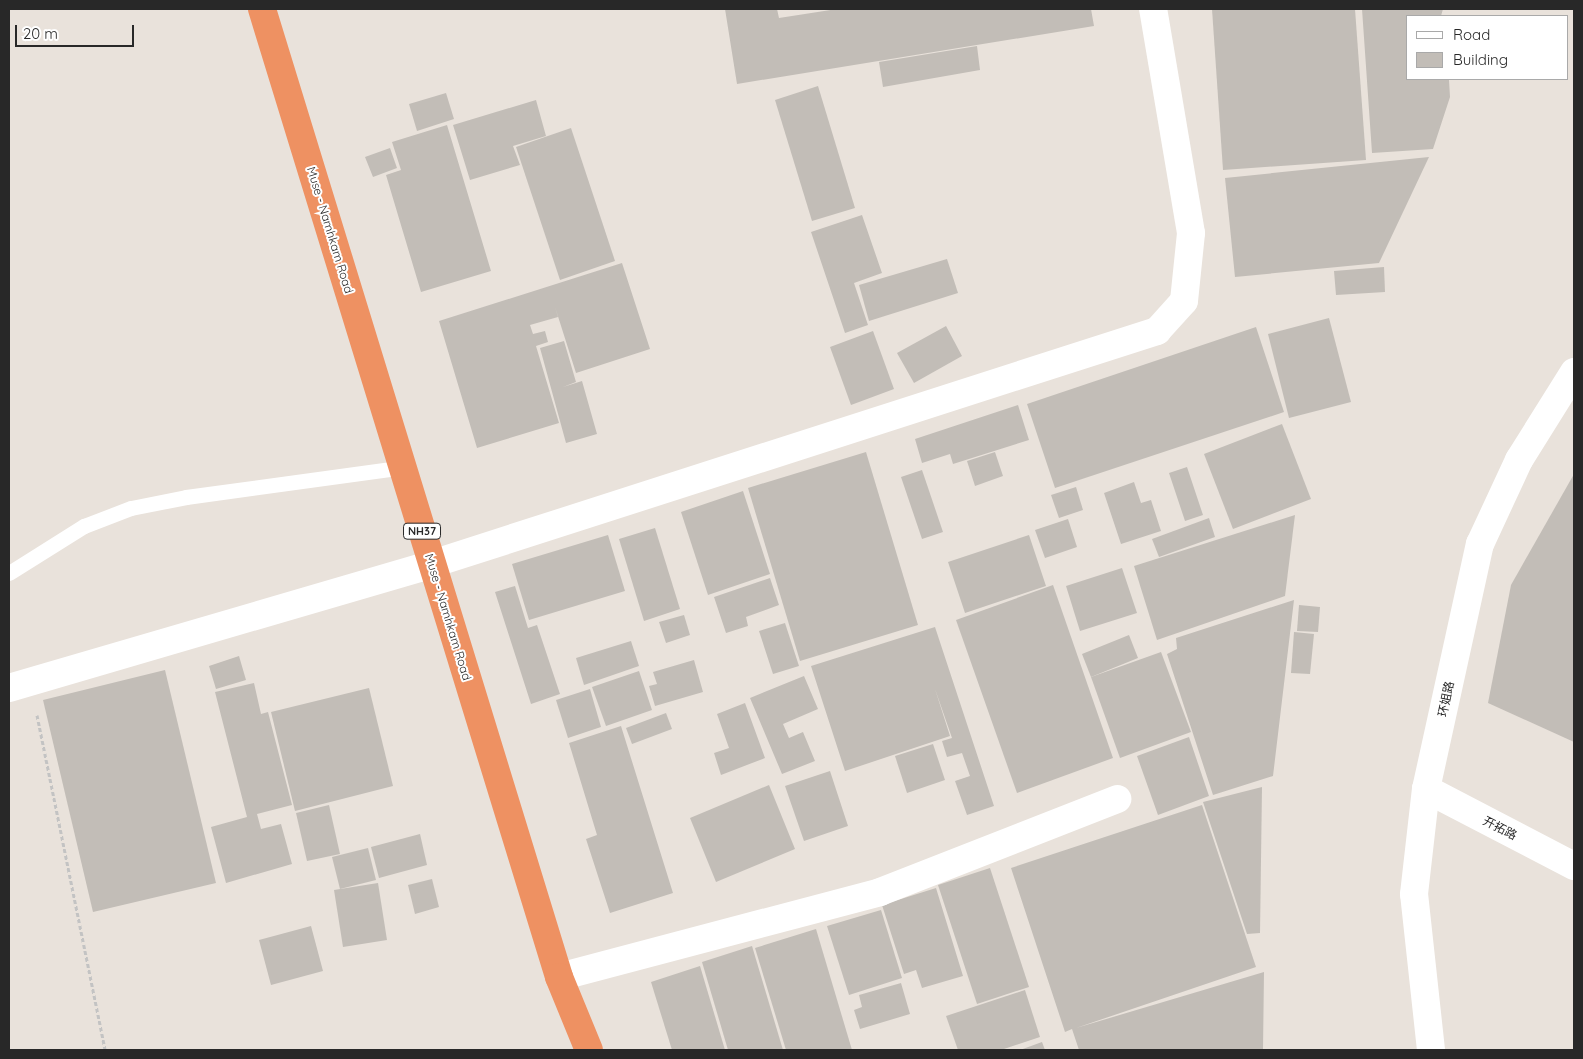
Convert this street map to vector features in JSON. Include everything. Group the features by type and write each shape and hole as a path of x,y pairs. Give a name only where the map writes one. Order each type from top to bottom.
{"highway":[{"name":"Muse - Namhkam Road","path":"262,9 404,467 558,977 590,1050"}],"street":[{"path":"20,686 432,564 1156,332 1184,301 1191,233 1153,9"},
{"name":"环姐路","path":"1431,1050 1414,894 1426,789 1480,544 1520,460 1574,372"},
{"name":"开拓路","path":"1426,789 1574,866"},
{"path":"558,977 880,892 1117,799"}],"lane":[{"path":"9,573 84,526 131,508 186,496 404,467"}],"path":[{"path":"20,686 105,1050"}],"building":[{"path":"725,9 777,9 779,18 837,9 1091,9 1094,26 737,84"},
{"path":"1212,9 1355,9 1366,160 1223,170"},
{"path":"1362,9 1443,9 1441,15 1406,15 1406,80 1449,80 1450,97 1433,149 1372,153"},
{"path":"977,46 980,70 883,87 879,62"},
{"path":"818,86 855,208 812,221 775,100"},
{"path":"446,93 454,119 417,131 409,104"},
{"path":"536,100 546,136 513,146 520,165 470,180 453,125"},
{"path":"447,125 491,271 421,292 386,175 401,170 392,142"},
{"path":"571,128 615,261 560,280 516,147"},
{"path":"390,148 397,168 373,177 365,157"},
{"path":"1429,157 1379,263 1235,277 1225,178"},
{"path":"862,215 882,273 854,283 868,325 845,333 811,232"},
{"path":"947,259 958,293 869,321 859,285"},
{"path":"622,263 650,349 576,373 555,307 558,317 530,325 533,334 545,331 548,342 536,346 559,423 477,448 439,321"},
{"path":"1384,267 1385,292 1336,295 1334,271"},
{"path":"1329,318 1351,402 1289,418 1268,334"},
{"path":"946,326 962,356 914,383 897,353"},
{"path":"1256,327 1284,412 1055,488 1027,404"},
{"path":"873,331 894,389 851,405 830,347"},
{"path":"564,341 576,382 563,387 582,381 597,434 566,443 540,348"},
{"path":"1018,405 1029,440 953,464 950,454 922,463 915,439"},
{"path":"1282,424 1311,499 1233,529 1204,454"},
{"path":"866,452 918,625 800,661 748,488"},
{"path":"995,452 1003,476 975,486 967,461"},
{"path":"1187,467 1203,515 1185,521 1169,473"},
{"path":"922,470 943,532 922,539 901,477"},
{"path":"1574,474 1574,742 1488,703 1511,585"},
{"path":"1134,482 1141,503 1151,500 1161,531 1121,544 1104,493"},
{"path":"1076,487 1083,510 1059,518 1051,495"},
{"path":"743,491 770,574 708,595 681,512"},
{"path":"1295,515 1285,596 1157,640 1134,566"},
{"path":"1209,518 1215,537 1159,557 1152,539"},
{"path":"1068,519 1077,547 1045,558 1035,530"},
{"path":"655,528 680,609 644,621 619,539"},
{"path":"608,535 625,591 529,620 512,564"},
{"path":"1029,535 1046,586 965,613 948,562"},
{"path":"1122,568 1137,613 1080,631 1066,586"},
{"path":"770,578 779,605 746,617 748,626 726,633 714,597"},
{"path":"1053,585 1113,758 1017,793 956,620"},
{"path":"515,586 528,628 537,625 560,694 531,704 495,592"},
{"path":"1294,600 1273,776 1213,795 1167,654 1177,649 1176,638"},
{"path":"1299,605 1320,607 1318,632 1297,631"},
{"path":"684,615 690,635 666,643 659,622"},
{"path":"785,623 799,666 773,674 759,631"},
{"path":"935,627 994,806 967,815 955,781 970,776 962,753 947,757 942,741 952,738 935,689 950,736 845,771 811,666"},
{"path":"1294,632 1314,634 1310,674 1291,673"},
{"path":"1129,635 1138,658 1091,677 1082,654"},
{"path":"631,641 639,666 584,685 576,658"},
{"path":"1161,652 1191,732 1120,758 1091,677"},
{"path":"239,656 246,680 216,689 209,666"},
{"path":"694,660 703,692 655,706 649,686 657,684 653,672"},
{"path":"165,670 216,883 93,912 43,700"},
{"path":"639,671 652,710 606,726 592,687"},
{"path":"804,676 818,709 783,724 789,738 803,732 815,761 782,774 750,698"},
{"path":"254,683 261,714 268,712 292,805 257,814 261,829 281,824 292,864 226,883 211,827 247,817 215,692"},
{"path":"369,688 393,786 295,811 271,712"},
{"path":"590,689 601,727 568,738 556,700"},
{"path":"745,703 765,758 721,775 714,753 729,748 717,714"},
{"path":"666,713 672,729 632,744 626,728"},
{"path":"621,726 673,893 610,913 586,839 597,835 569,743"},
{"path":"1189,737 1209,796 1158,815 1137,756"},
{"path":"933,744 945,780 907,793 895,756"},
{"path":"830,771 848,826 804,841 785,786"},
{"path":"769,785 795,849 716,882 690,818"},
{"path":"1262,787 1260,933 1247,934 1203,802"},
{"path":"329,805 340,854 307,861 296,813"},
{"path":"1202,805 1256,967 1076,1028 1264,972 1263,1050 1079,1050 1072,1029 1065,1032 1011,868"},
{"path":"420,834 427,865 379,878 371,847"},
{"path":"368,848 376,880 340,889 332,857"},
{"path":"990,868 1029,987 977,1004 938,885"},
{"path":"432,879 439,907 415,914 408,885"},
{"path":"378,883 387,940 343,947 334,890"},
{"path":"936,888 963,976 922,988 916,970 904,974 882,905"},
{"path":"881,910 902,978 849,995 827,926"},
{"path":"311,926 323,971 271,985 259,940"},
{"path":"816,929 852,1050 786,1050 755,948"},
{"path":"752,946 783,1050 728,1050 702,962"},
{"path":"700,966 725,1050 672,1050 651,982"},
{"path":"901,983 910,1014 860,1029 854,1010 862,1007 859,995"},
{"path":"1025,990 1040,1037 1001,1050 958,1050 946,1016"},
{"path":"1042,1042 1045,1050 1020,1050"}]}
